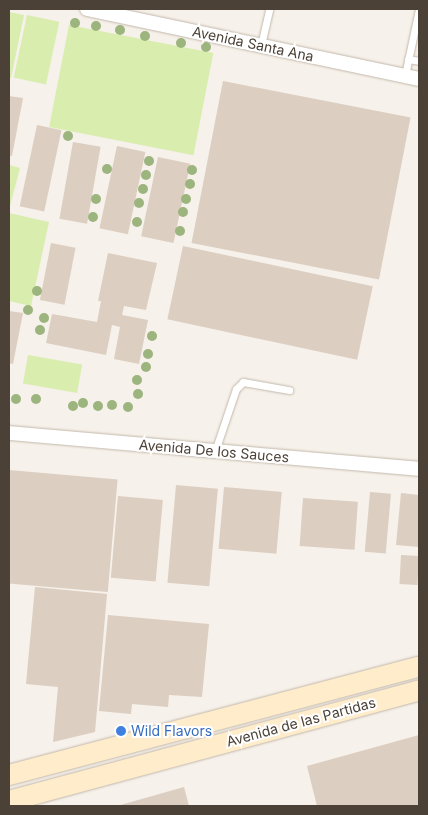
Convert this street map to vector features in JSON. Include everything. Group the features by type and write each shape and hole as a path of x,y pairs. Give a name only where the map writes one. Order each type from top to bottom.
{"main road":[{"name":"Avenida de las Partidas","path":"9,775 419,666"},
{"name":"Avenida de las Partidas","path":"9,801 419,690"}],"street":[{"name":"Avenida Santa Ana","path":"87,9 419,79"},
{"name":"Avenida De los Sauces","path":"9,434 419,469"}],"lane":[{"path":"262,45 269,9"},
{"path":"404,75 419,9"},
{"path":"408,59 419,61"},
{"path":"215,451 236,389 243,382 290,390"}],"green space":[{"path":"9,12 24,15 11,78 9,77"},
{"path":"27,15 59,22 46,84 14,78"},
{"path":"69,25 213,53 193,155 49,127"},
{"path":"9,165 20,168 10,206 9,205"},
{"path":"9,213 49,222 31,306 9,301"},
{"path":"28,355 82,365 77,393 23,384"}],"building":[{"path":"223,81 410,117 379,279 192,243"},
{"path":"9,96 23,98 12,156 9,156"},
{"path":"37,125 61,130 44,211 20,206"},
{"path":"73,142 101,147 87,224 59,219"},
{"path":"117,146 145,152 128,234 100,228"},
{"path":"158,157 190,164 173,243 141,236"},
{"path":"51,243 76,248 64,305 40,300"},
{"path":"183,246 373,286 357,360 167,319"},
{"path":"108,253 157,263 146,310 124,306 122,315 148,320 139,364 114,359 120,327 112,325 106,355 46,343 52,314 97,322 101,301 98,301"},
{"path":"9,311 23,313 13,364 9,363"},
{"path":"9,470 118,479 108,592 9,583"},
{"path":"176,485 218,489 209,586 167,583"},
{"path":"224,487 282,492 276,554 219,549"},
{"path":"370,492 391,494 386,554 365,552"},
{"path":"401,493 419,495 419,547 396,545"},
{"path":"118,496 163,500 156,582 111,578"},
{"path":"303,498 358,502 355,550 300,546"},
{"path":"401,555 419,556 417,585 399,584"},
{"path":"35,587 107,594 95,732 53,742 58,687 26,684"},
{"path":"108,615 209,624 202,697 169,695 168,707 132,704 131,714 99,711"},
{"path":"419,735 419,806 317,806 307,766"},
{"path":"184,787 189,806 117,806"}],"place":[{"name":"Wild Flavors","path":"121,731"}]}
